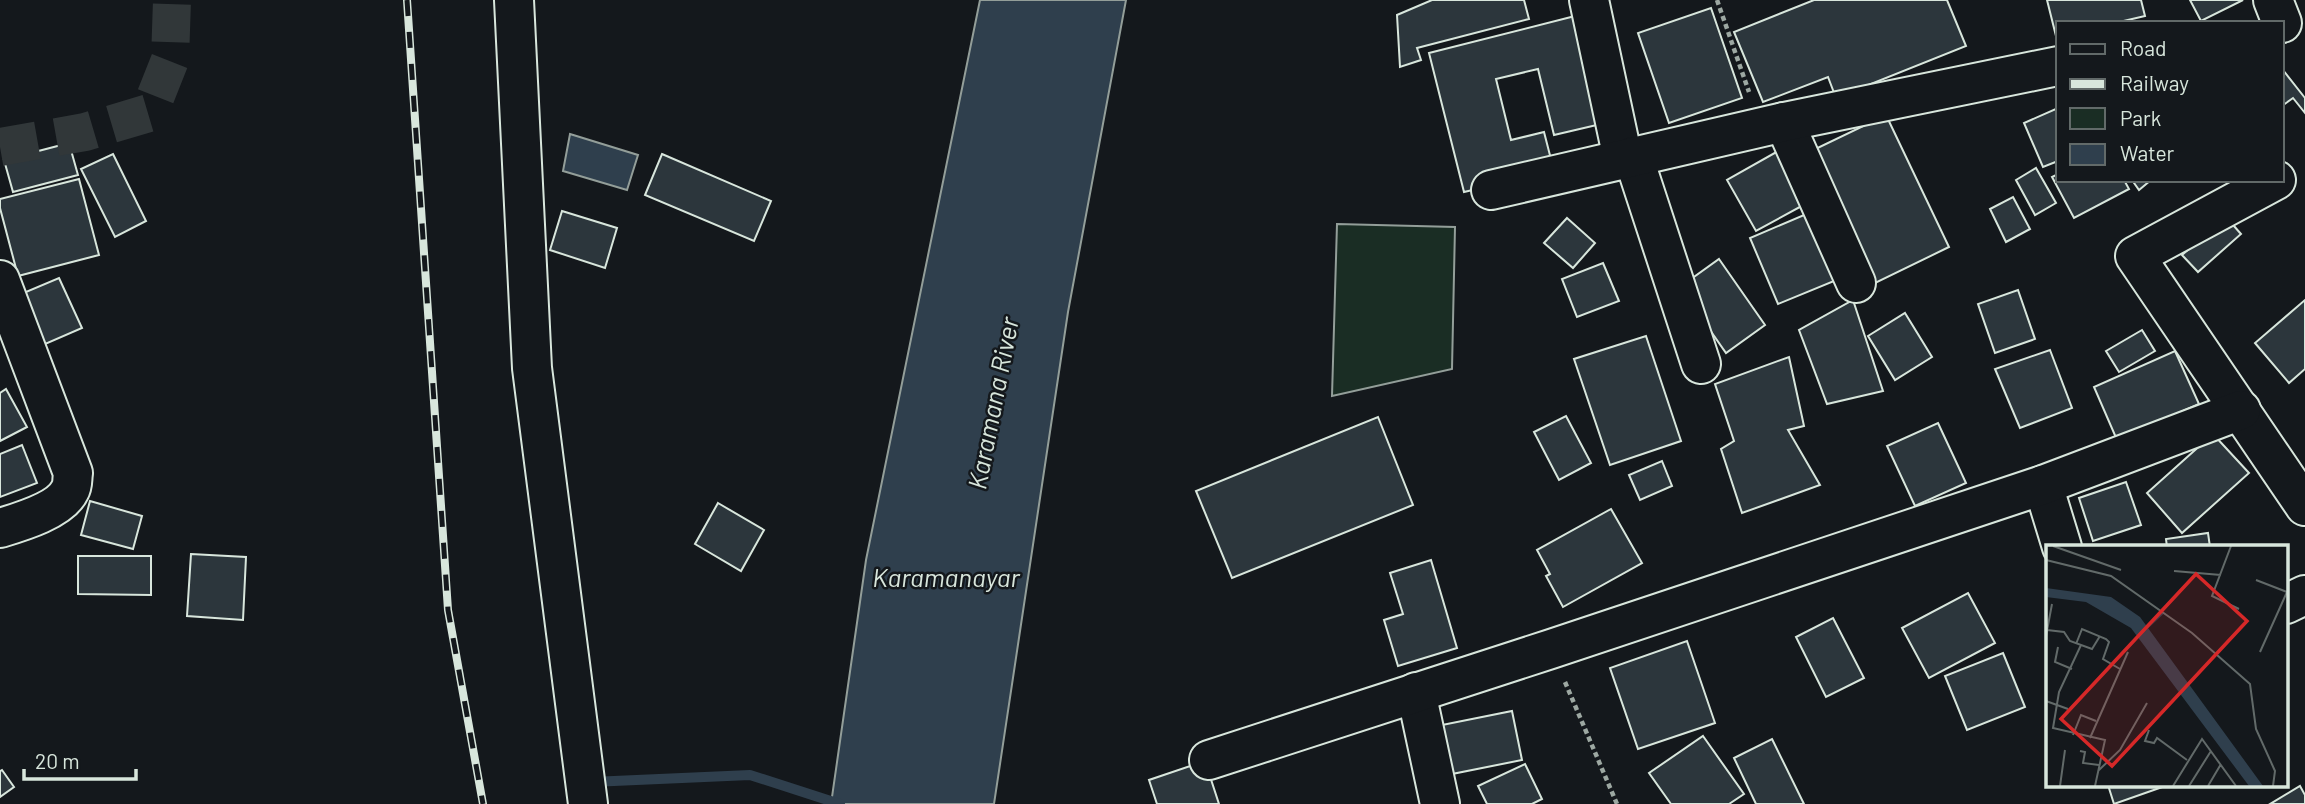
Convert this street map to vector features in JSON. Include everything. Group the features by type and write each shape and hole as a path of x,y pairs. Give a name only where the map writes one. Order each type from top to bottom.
{"street":[{"path":"514,0 532,368 587,804"},
{"path":"1589,0 1628,157 1701,363"},
{"path":"2273,0 2282,21"},
{"path":"1491,190 1772,125 2056,66"},
{"path":"1772,125 1856,284"},
{"path":"2284,176 2305,164"},
{"path":"2272,182 2135,256 2305,506"},
{"path":"0,280 73,473 72,487 58,504 20,522 0,528"},
{"path":"1209,760 2043,485 2241,410"},
{"path":"2043,485 2061,545"},
{"path":"2288,603 2305,595"},
{"path":"1416,692 1440,804"}],"path":[{"path":"1717,0 1772,125"},
{"path":"1551,649 1617,804"}],"green space":[{"path":"1337,224 1455,227 1452,369 1332,396"}],"water":[{"name":"Karamanayar","path":"980,0 1126,0 1068,312 994,804 831,804 866,560"},
{"path":"570,134 638,155 627,190 563,171"}],"building":[{"path":"1432,0 1524,0 1529,19 1417,48 1421,60 1400,67 1397,15"},
{"path":"1814,0 1947,0 1966,46 1836,98 1828,77 1763,102 1734,32"},
{"path":"2047,0 2141,0 2145,16 2124,21 2056,21 2056,36"},
{"path":"2190,0 2243,0 2201,21"},
{"path":"1711,8 1742,98 1669,123 1638,33"},
{"path":"1575,16 1601,124 1554,135 1538,69 1496,79 1511,140 1544,132 1554,171 1464,192 1429,53"},
{"path":"2284,71 2305,98 2305,113 2293,98 2284,105"},
{"path":"2056,109 2056,162 2043,167 2024,123"},
{"path":"1886,115 1949,247 1869,286 1805,154"},
{"path":"69,143 78,175 13,192 4,160"},
{"path":"1780,150 1809,202 1756,231 1727,180"},
{"path":"113,154 146,221 115,237 81,169"},
{"path":"662,154 771,201 754,241 645,195"},
{"path":"2036,168 2056,203 2035,215 2016,180"},
{"path":"2056,175 2056,182 2125,182 2129,189 2074,218 2052,177"},
{"path":"79,179 99,255 18,276 0,199"},
{"path":"2133,182 2149,182 2139,190"},
{"path":"2013,197 2030,229 2006,242 1990,209"},
{"path":"562,211 617,228 605,268 550,250"},
{"path":"1811,212 1839,279 1778,304 1750,238"},
{"path":"2226,217 2241,234 2198,272 2182,255"},
{"path":"1567,218 1595,243 1573,268 1544,243"},
{"path":"1719,259 1765,325 1726,353 1680,287"},
{"path":"1603,263 1619,301 1577,317 1562,279"},
{"path":"59,278 82,328 36,348 14,297"},
{"path":"2018,290 2035,339 1995,353 1978,304"},
{"path":"1853,300 1883,391 1827,404 1799,330"},
{"path":"2305,300 2305,369 2289,383 2255,343"},
{"path":"1905,313 1932,357 1895,380 1868,336"},
{"path":"2142,330 2155,351 2119,372 2106,351"},
{"path":"1646,336 1681,441 1610,465 1574,359"},
{"path":"2050,350 2072,408 2020,428 1995,369"},
{"path":"2175,351 2199,404 2117,440 2094,387"},
{"path":"1789,357 1804,426 1788,430 1820,485 1742,513 1721,449 1734,441 1715,384"},
{"path":"6,389 27,427 0,441 0,393"},
{"path":"1566,416 1591,463 1559,480 1534,432"},
{"path":"1378,417 1413,505 1232,578 1196,491"},
{"path":"1938,423 1966,483 1915,506 1887,446"},
{"path":"2213,434 2249,473 2182,533 2147,493"},
{"path":"22,445 37,483 0,497 0,454"},
{"path":"1662,461 1672,486 1640,500 1629,475"},
{"path":"2126,482 2141,525 2093,541 2079,498"},
{"path":"90,501 142,516 133,549 81,535"},
{"path":"718,503 764,530 741,571 695,544"},
{"path":"1611,509 1642,563 1563,607 1546,576 1550,574 1537,550"},
{"path":"2208,533 2210,545 2167,545 2166,539"},
{"path":"191,554 246,557 243,620 187,616"},
{"path":"78,556 151,556 151,595 78,594"},
{"path":"1431,560 1457,648 1398,666 1384,620 1403,614 1390,573"},
{"path":"1968,593 1995,643 1929,678 1902,628"},
{"path":"1833,618 1864,678 1826,697 1796,637"},
{"path":"1687,641 1715,723 1638,749 1610,668"},
{"path":"2003,653 2025,707 1967,730 1945,676"},
{"path":"1512,711 1522,760 1452,774 1442,725"},
{"path":"1703,736 1744,794 1729,804 1671,804 1649,773"},
{"path":"1772,739 1804,804 1756,804 1734,758"},
{"path":"1205,761 1219,804 1157,804 1149,780"},
{"path":"1525,764 1542,799 1532,804 1487,804 1478,786"},
{"path":"2,770 14,787 0,797 0,771"},
{"path":"2108,786 2165,786 2114,804"},
{"path":"2300,786 2305,795 2305,804 2270,804"}],"waterway":[{"path":"591,782 750,775 840,804"}],"tunnel":[{"path":"0,147 85,132 149,113 170,60 172,0"}],"railway":[{"path":"407,0 448,610 483,804"}],"water label":[{"name":"Karamana River","path":"992,403"}]}
